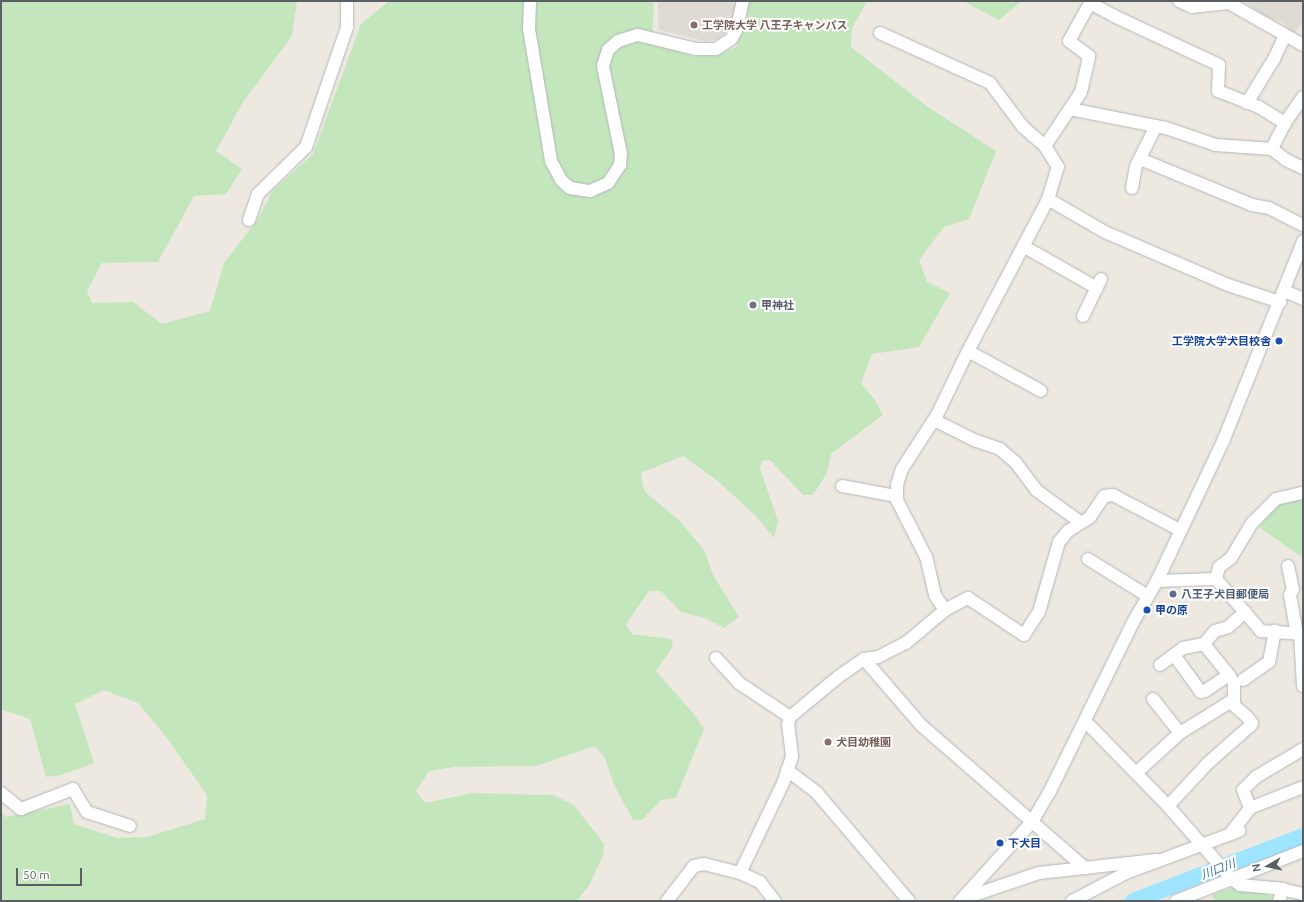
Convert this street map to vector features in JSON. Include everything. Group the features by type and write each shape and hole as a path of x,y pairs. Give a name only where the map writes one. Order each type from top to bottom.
{"street":[{"path":"249,220 258,194 306,147 347,27 346,1"},
{"path":"530,1 529,29 551,161 561,180 570,188 590,191 608,183 620,166 621,154 602,66 608,50 623,39 638,35 696,49 716,49 731,39 736,31 743,1"},
{"path":"1179,1 1192,7 1229,3 1303,45"},
{"path":"1045,146 1081,92 1089,56 1069,41 1090,3 1114,16 1219,65 1218,91 1247,103 1285,123"},
{"path":"880,33 990,82 1023,127 1045,146 1058,166 1048,199 968,351 934,420 902,469 896,496 926,557 935,595 945,610"},
{"path":"1247,103 1274,59 1285,35"},
{"path":"1272,149 1285,123 1303,97"},
{"path":"1070,109 1156,126 1216,145 1272,149 1286,160 1303,168"},
{"path":"1132,188 1140,160 1156,126"},
{"path":"1140,160 1252,205 1269,208 1303,225"},
{"path":"1048,199 1105,232 1228,286 1282,297 1303,299"},
{"path":"961,900 1032,822 1085,720 1156,581 1224,439 1282,297 1303,241"},
{"path":"1023,246 1099,284 1083,316"},
{"path":"968,351 1041,391"},
{"path":"934,420 974,440 1000,449 1016,463 1036,490 1080,522"},
{"path":"842,486 896,496"},
{"path":"1216,579 1219,567 1231,558 1252,523 1276,499 1303,493"},
{"path":"740,873 792,756 788,725 790,718 838,677 864,660 878,657 906,643 945,610 968,598 1024,635 1039,612 1059,542 1068,531 1090,517 1104,496 1113,495 1180,530"},
{"path":"1088,560 1148,596"},
{"path":"1288,566 1293,589 1290,595 1300,633 1303,686"},
{"path":"1156,581 1216,579"},
{"path":"1216,579 1261,631 1300,633"},
{"path":"1160,665 1183,648 1204,644 1215,631 1228,627 1245,612"},
{"path":"1244,680 1269,662 1275,631"},
{"path":"1204,644 1229,674 1234,683 1234,705"},
{"path":"1174,655 1201,692 1229,674"},
{"path":"716,658 739,683 790,718"},
{"path":"864,660 921,725 1085,868"},
{"path":"1153,699 1180,733"},
{"path":"1136,773 1180,733 1230,702 1247,717 1252,723 1250,726 1208,763 1168,806"},
{"path":"1085,720 1168,806 1229,877 1240,885 1283,889 1303,894"},
{"path":"1250,808 1243,790 1256,776 1303,749"},
{"path":"787,770 817,793 909,901"},
{"path":"1072,901 1107,882 1156,860 1202,846 1235,833 1250,808 1303,788"},
{"path":"1,793 22,809 73,789 87,812 130,826"},
{"path":"1176,901 1229,877 1303,851"},
{"path":"748,856 752,872 775,901"},
{"path":"961,900 1039,872 1156,860"},
{"path":"668,901 694,866 704,864 740,873 760,882"},
{"path":"1279,901 1283,889"}],"shaded area":[{"name":"工学院大学 八王子キャンパス","path":"658,1 737,1 733,19 727,32 718,39 705,41 658,30"},
{"path":"1244,1 1303,1 1303,21 1292,36 1283,22 1264,16"}],"green space":[{"path":"1,1 297,1 292,36 243,102 216,151 242,169 226,194 194,196 158,262 102,263 87,291 92,303 133,302 162,324 210,311 224,263 258,219 273,190 313,154 361,24 389,1 654,1 652,42 692,56 719,55 736,47 746,21 749,1 867,1 852,28 851,47 928,107 996,151 969,219 944,227 919,260 927,282 950,293 919,347 872,354 861,383 875,400 883,415 831,454 827,473 813,495 803,495 770,460 762,461 760,468 778,521 774,538 756,516 719,482 683,456 641,473 644,491 680,521 704,550 713,575 739,617 724,628 705,618 681,612 661,591 649,591 626,624 632,634 671,639 673,646 656,671 693,713 704,729 676,798 661,800 642,820 633,820 614,785 605,758 595,746 536,766 455,767 429,771 416,791 425,803 473,793 553,795 574,805 604,844 603,855 590,884 577,901 1,901 1,812 6,817 70,804 74,824 117,838 147,837 205,819 207,795 164,734 138,703 104,690 75,704 94,763 61,775 46,777 30,719 1,709"},
{"path":"963,1 1022,1 999,20"},
{"path":"1303,496 1303,558 1259,527 1280,503"},
{"path":"1240,885 1252,887 1279,901 1215,901 1212,895"}],"waterway":[{"name":"川口川","path":"1133,901 1303,836"}],"place":[{"name":"工学院大学 八王子キャンパス","path":"694,25"},
{"name":"甲神社","path":"753,305"},
{"name":"工学院大学犬目校舎","path":"1279,341"},
{"name":"八王子犬目郵便局","path":"1173,594"},
{"name":"甲の原","path":"1147,610"},
{"name":"犬目幼稚園","path":"828,742"},
{"name":"下犬目","path":"1000,843"}]}
